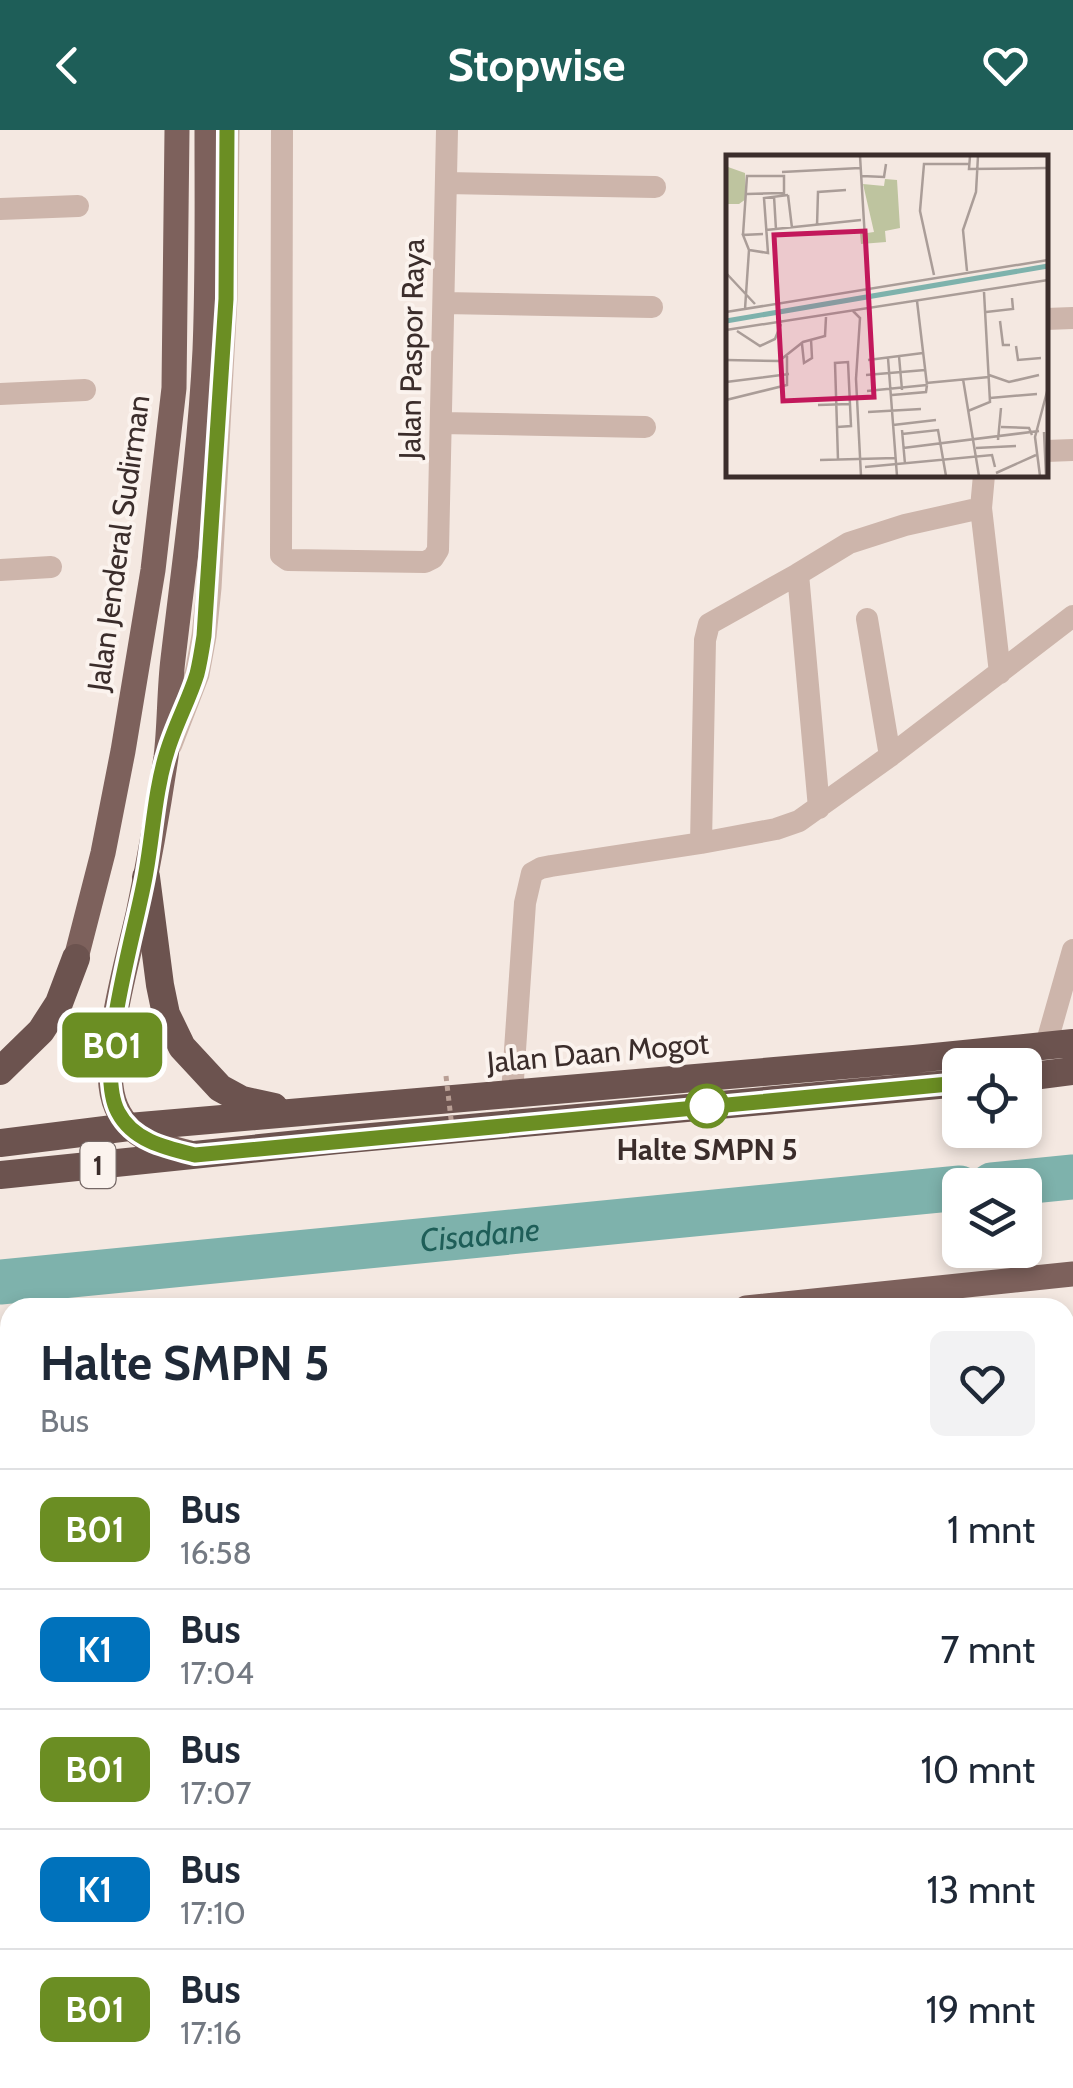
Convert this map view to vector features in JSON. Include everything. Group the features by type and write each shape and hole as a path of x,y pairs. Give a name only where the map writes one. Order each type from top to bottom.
{"highway":[{"path":"146,877 160,986 166,1014 182,1047 220,1088 242,1100 295,1113"},
{"path":"0,1071 42,1030 59,1003 76,958"},
{"name":"Jalan Daan Mogot","path":"0,1143 129,1127 914,1060 1059,1044"},
{"path":"1042,1075 1073,1072"},
{"name":"Jalan Daan Mogot","path":"0,1175 942,1085"}],"main road":[{"name":"Jalan Jenderal Sudirman","path":"76,958 104,852 153,570 174,388 177,130"},
{"name":"Jalan Jenderal Sudirman","path":"129,1127 114,1103 110,1062 166,754 197,462 204,350 207,130"},
{"name":"Jalan Daan Mogot","path":"129,1127 163,1147 195,1155"},
{"path":"945,1297 1073,1274"}],"street":[{"name":"Jalan Jenderal Sudirman","path":"166,754 196,674 204,636 226,299 226,130"},
{"name":"Jalan Paspor Raya","path":"282,130 282,554 288,560 425,562 438,550 447,130"},
{"path":"446,182 656,187"},
{"path":"0,209 78,206"},
{"path":"444,303 652,308"},
{"path":"1048,319 1073,318"},
{"path":"0,394 85,390"},
{"path":"441,423 645,427"},
{"path":"1048,451 1073,450"},
{"path":"984,478 981,508 1000,673"},
{"path":"702,843 704,640 709,624 849,543 904,525 981,508"},
{"path":"0,570 50,567"},
{"path":"798,574 819,808"},
{"path":"519,1093 528,884 532,873 551,866 776,829 800,820 1073,616"},
{"path":"867,619 890,756"},
{"path":"1059,1044 1073,950"}],"path":[{"path":"446,1076 452,1136"}],"waterway":[{"name":"Cisadane","path":"1042,1180 1073,1177"},
{"name":"Cisadane","path":"0,1282 942,1190"}],"bus line":[{"name":"B01","path":"227,130 226,299 204,636 196,674 166,754 146,877 113,1034 110,1085 120,1116 144,1138 195,1155 942,1085"}],"place":[{"name":"Halte SMPN 5","path":"707,1106"}]}
